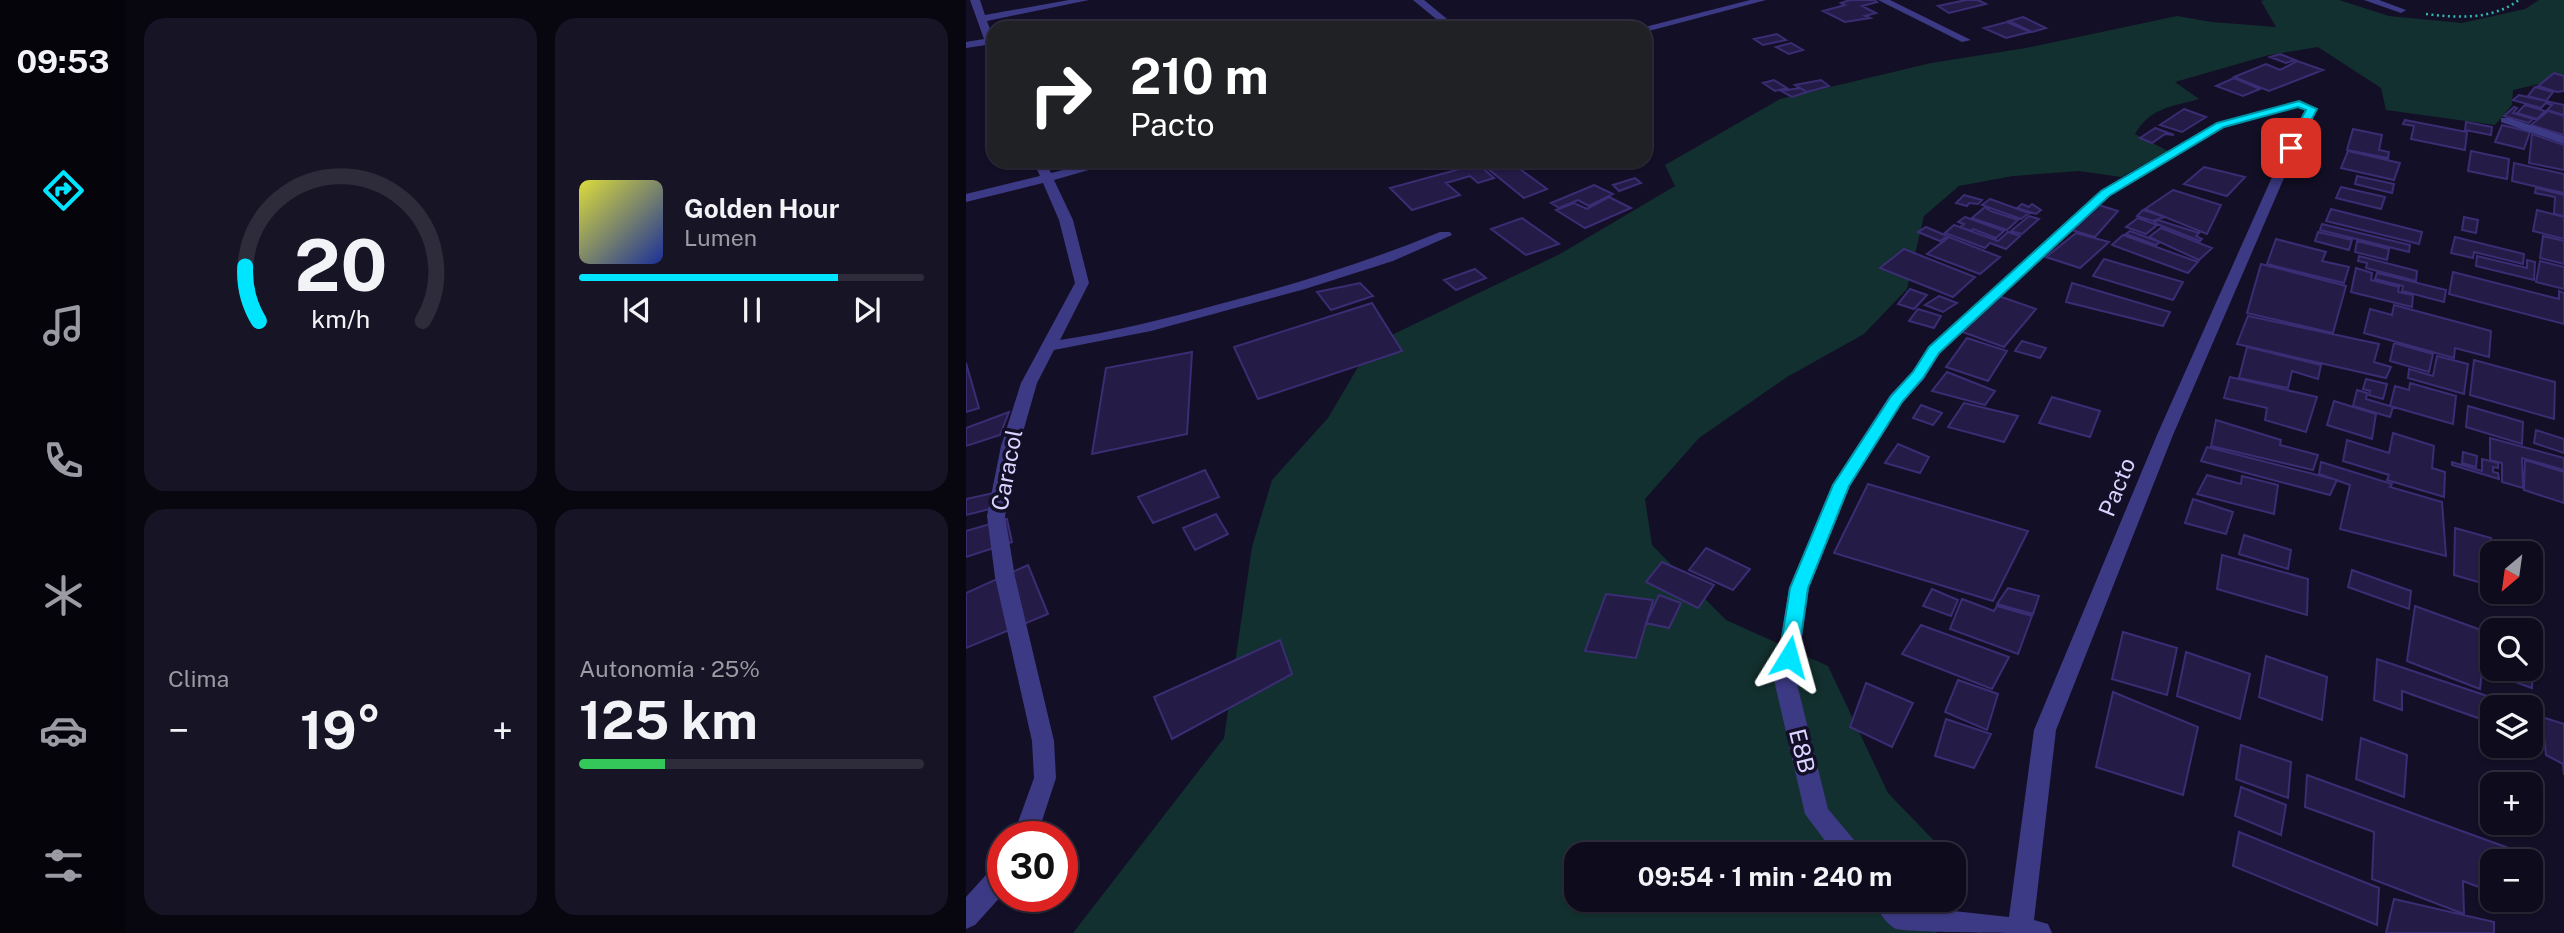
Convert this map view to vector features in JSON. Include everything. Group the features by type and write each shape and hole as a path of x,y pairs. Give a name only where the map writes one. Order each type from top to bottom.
{"street":[{"path":"975,0 987,36"},
{"path":"980,19 1084,0"},
{"path":"1418,0 1444,21"},
{"path":"1652,27 1761,0"},
{"path":"1883,0 1966,40"},
{"path":"2369,0 2400,10"},
{"path":"966,46 987,41"},
{"name":"Pacto","path":"2025,932 2045,730 2165,435 2311,109 2299,104 2281,107"},
{"name":"E8B","path":"1840,842 1817,814 1785,680 1799,588 1841,485 1896,399 1918,375 1934,350 2105,193 2221,125 2281,107"},
{"path":"2505,120 2564,140"},
{"path":"966,198 1043,169"},
{"name":"Caracol","path":"1030,821 1045,778 1043,740 1005,577 996,516 1010,446 1028,383 1082,283 1066,220 1043,169"},
{"path":"1049,346 1150,326 1310,284 1398,256 1445,235"},
{"path":"966,916 987,893"},
{"path":"1896,912 1901,918 2025,932"}],"path":[{"path":"2400,10 2444,16 2483,15 2511,7 2519,0"}],"green space":[{"path":"2339,0 2389,16 2462,23 2525,9 2539,0 2564,0 2564,78 2513,90 2512,105 2495,125 2386,110 2381,88 2318,47 2269,55 2175,82 2199,99 2162,109 2141,125 2135,134 2168,151 2121,177 2079,171 2013,176 1959,186 1924,216 1907,289 1864,334 1787,377 1699,438 1645,499 1652,545 1726,620 1828,666 1888,793 1935,842 1564,842 1564,912 1944,912 1936,933 1073,933 1224,738 1252,547 1272,480 1328,418 1371,345 1560,254 1675,186 1665,165 1780,99 1931,63 2026,48 2177,16 2276,27 2261,1"}],"building":[{"path":"1850,0 1874,0 1877,2 1862,6 1876,13 1865,16 1870,18 1845,22 1823,11 1845,5 1841,3"},
{"path":"1978,0 1986,4 1949,13 1938,6"},
{"path":"2023,17 2046,28 2032,32 2009,21"},
{"path":"2007,22 2030,32 2006,38 1984,28"},
{"path":"1777,34 1786,40 1763,45 1754,39"},
{"path":"1791,43 1803,50 1789,54 1776,47"},
{"path":"2280,54 2295,60 2286,63 2270,57"},
{"path":"2297,61 2323,70 2269,91 2234,77 2266,64 2280,70"},
{"path":"2554,73 2564,76 2564,91 2557,92 2538,86"},
{"path":"2234,78 2260,89 2243,96 2216,86"},
{"path":"1774,80 1787,88 1775,91 1763,83"},
{"path":"1821,80 1829,86 1807,92 1795,85"},
{"path":"2535,87 2553,92 2546,101 2528,96"},
{"path":"1800,88 1807,92 1792,97 1781,91"},
{"path":"2519,95 2564,105 2564,115 2547,110 2552,105 2546,103 2541,108 2513,100"},
{"path":"2525,105 2545,111 2537,119 2517,113"},
{"path":"2514,107 2517,108 2513,113 2533,119 2529,123 2504,116"},
{"path":"2184,109 2206,117 2182,132 2160,125"},
{"path":"2548,111 2564,116 2564,135 2531,125"},
{"path":"2405,120 2467,132 2465,150 2411,139 2414,126 2403,124"},
{"path":"2466,122 2492,127 2491,135 2465,130"},
{"path":"2502,125 2530,132 2524,149 2495,142"},
{"path":"2155,128 2174,135 2165,134 2152,143 2140,138"},
{"path":"2353,129 2382,135 2379,150 2389,152 2388,158 2347,150"},
{"path":"2532,134 2564,145 2564,170 2529,163"},
{"path":"2348,151 2400,163 2394,180 2341,168"},
{"path":"2471,151 2509,159 2507,179 2468,171"},
{"path":"2514,163 2564,174 2564,193 2512,181"},
{"path":"2204,167 2245,177 2227,196 2184,184"},
{"path":"1463,168 1483,168 1494,178 1478,183 1470,176 1446,183 1460,195 1412,210 1390,188"},
{"path":"1487,168 1518,168 1547,189 1524,198"},
{"path":"2357,176 2394,184 2392,193 2355,184"},
{"path":"1635,178 1641,183 1619,191 1613,185"},
{"path":"1594,185 1613,194 1589,206 1578,200 1559,208 1551,203"},
{"path":"2341,187 2385,197 2381,209 2336,198"},
{"path":"2536,188 2564,195 2564,216 2554,214 2555,197 2535,193"},
{"path":"2173,190 2221,205 2207,234 2145,209"},
{"path":"1964,195 1982,200 1978,204 1969,203 1967,206 1956,203"},
{"path":"1609,197 1631,208 1585,228 1556,210 1574,203 1587,209"},
{"path":"1990,199 2029,213 2021,219 1982,205"},
{"path":"2089,202 2118,211 2095,237 2065,228"},
{"path":"2022,204 2029,207 2032,204 2041,210 2036,214 2017,208"},
{"path":"1985,207 2018,220 2007,230 1972,218"},
{"path":"2331,209 2422,232 2419,244 2326,221"},
{"path":"2143,210 2165,217 2153,221 2137,216"},
{"path":"2537,210 2564,217 2564,239 2533,231"},
{"path":"2029,216 2039,219 2022,234 2011,231"},
{"path":"1965,217 2004,231 1996,238 1960,227 1964,224 1958,222"},
{"path":"2464,217 2478,220 2476,233 2462,230"},
{"path":"1522,218 1559,244 1526,255 1491,229"},
{"path":"2138,218 2157,225 2146,234 2126,227"},
{"path":"2158,220 2199,233 2196,236 2202,239 2200,241 2154,223"},
{"path":"2322,224 2410,245 2409,252 2320,230"},
{"path":"1954,225 1998,241 2008,232 2020,236 2006,249 1990,243 1985,248 1945,233"},
{"path":"1926,227 1947,236 1940,241 1918,232"},
{"path":"2161,228 2212,248 2199,260 2149,237"},
{"path":"2130,231 2160,242 2156,245 2126,234"},
{"path":"2318,232 2352,240 2349,250 2315,241"},
{"path":"2076,233 2109,242 2080,268 2046,257"},
{"path":"2123,235 2198,262 2188,273 2112,245"},
{"path":"2543,236 2564,241 2564,264 2540,258"},
{"path":"1949,237 2000,257 1980,274 1927,254"},
{"path":"2455,237 2524,254 2523,264 2474,252 2473,258 2451,253"},
{"path":"2276,239 2326,252 2322,261 2349,267 2344,283 2267,264"},
{"path":"2357,241 2389,249 2387,260 2355,252"},
{"path":"1904,249 1975,277 1953,297 1880,268"},
{"path":"2359,256 2417,271 2416,281 2366,268 2367,263 2358,261"},
{"path":"2477,256 2527,268 2527,260 2535,262 2534,280 2476,266"},
{"path":"2104,259 2183,282 2173,300 2093,276"},
{"path":"2540,261 2564,267 2564,289 2536,282"},
{"path":"2261,264 2346,286 2333,333 2247,313"},
{"path":"2356,268 2372,273 2371,280 2399,287 2398,292 2413,295 2412,307 2351,292"},
{"path":"1475,269 1486,278 1456,290 1444,280"},
{"path":"2453,272 2559,299 2559,291 2564,293 2564,324 2449,294"},
{"path":"2377,273 2446,290 2444,302 2402,291 2403,286 2375,279"},
{"path":"1360,283 1373,296 1331,310 1317,292"},
{"path":"2072,283 2170,312 2163,326 2066,302"},
{"path":"1910,289 1927,295 1914,309 1898,304"},
{"path":"1993,294 2036,309 2004,347 1960,331"},
{"path":"1939,296 1957,303 1943,312 1925,305"},
{"path":"1372,303 1402,351 1258,399 1234,347"},
{"path":"2394,305 2491,331 2489,357 2455,348 2454,358 2364,333 2370,309 2392,315"},
{"path":"1918,309 1941,316 1934,328 1909,321"},
{"path":"2248,316 2379,344 2374,362 2391,367 2386,378 2237,344"},
{"path":"1967,338 2007,351 1988,381 1946,367"},
{"path":"2022,341 2046,348 2040,358 2015,351"},
{"path":"2394,343 2433,354 2429,372 2390,361"},
{"path":"2247,347 2321,365 2318,379 2292,371 2288,388 2239,378"},
{"path":"1192,352 1187,434 1092,454 1106,368"},
{"path":"2437,356 2468,364 2464,394 2408,378 2409,369 2433,376"},
{"path":"2474,360 2555,382 2554,419 2470,395"},
{"path":"966,363 979,408 966,412"},
{"path":"1947,372 1995,391 1985,405 1932,391"},
{"path":"2230,377 2317,397 2306,432 2265,420 2267,408 2224,398"},
{"path":"2366,379 2387,384 2383,399 2369,395 2370,391 2363,389"},
{"path":"2410,383 2456,396 2453,424 2390,406 2395,386 2409,390"},
{"path":"2357,390 2367,393 2366,399 2393,407 2390,417 2353,406"},
{"path":"2052,397 2100,411 2090,437 2039,423"},
{"path":"2334,401 2376,414 2372,439 2327,425"},
{"path":"1964,403 2018,416 2004,442 1948,427"},
{"path":"1921,405 1942,413 1933,425 1913,418"},
{"path":"2468,406 2523,422 2522,444 2466,427"},
{"path":"1009,412 1000,435 966,446 966,428"},
{"path":"2216,420 2281,440 2280,445 2318,455 2313,470 2211,446"},
{"path":"2536,430 2564,439 2564,453 2534,443"},
{"path":"2393,433 2434,446 2432,468 2445,472 2444,497 2387,480 2389,475 2343,461 2347,440 2389,453"},
{"path":"2490,438 2564,458 2564,470 2522,458 2523,488 2502,482 2502,463 2490,460"},
{"path":"1898,444 1929,457 1920,473 1885,463"},
{"path":"2207,447 2337,480 2330,495 2201,461"},
{"path":"2463,452 2477,456 2476,467 2462,463"},
{"path":"2482,459 2498,463 2498,468 2493,467 2493,472 2498,473 2499,479 2452,465 2452,462 2482,471"},
{"path":"2525,460 2564,472 2564,503 2524,490"},
{"path":"2321,462 2442,502 2446,556 2340,529 2350,485 2319,474"},
{"path":"1205,470 1219,497 1153,523 1138,497"},
{"path":"2207,475 2241,484 2242,476 2278,485 2274,514 2197,494"},
{"path":"1868,484 2028,531 1993,601 1834,553"},
{"path":"998,492 994,508 966,515 966,499"},
{"path":"2193,499 2233,512 2226,534 2185,523"},
{"path":"1216,514 1228,534 1195,550 1183,528"},
{"path":"1007,519 1012,542 966,557 966,531"},
{"path":"2455,528 2491,538 2492,541 2480,541 2480,583 2454,575"},
{"path":"2244,535 2291,550 2288,569 2239,554"},
{"path":"1706,548 1750,569 1733,590 1689,570"},
{"path":"2222,555 2308,579 2307,615 2217,589"},
{"path":"1662,562 1714,585 1698,608 1646,582"},
{"path":"1028,565 1048,614 966,648 966,593"},
{"path":"2352,570 2411,591 2409,609 2348,587"},
{"path":"2008,588 2039,596 2033,614 1997,604"},
{"path":"1932,589 1958,600 1951,616 1923,606"},
{"path":"1606,594 1653,600 1636,658 1585,651"},
{"path":"1659,595 1681,603 1669,628 1646,623"},
{"path":"1962,599 1994,611 1997,606 2032,616 2018,654 1950,629"},
{"path":"2415,606 2480,630 2480,689 2407,661"},
{"path":"1921,625 2009,657 1992,689 1902,654"},
{"path":"2123,632 2177,648 2167,695 2112,679"},
{"path":"1280,640 1292,674 1172,739 1154,697"},
{"path":"2186,652 2250,674 2240,719 2177,696"},
{"path":"2266,656 2327,677 2322,720 2259,697"},
{"path":"2377,659 2484,695 2480,695 2480,719 2402,691 2402,710 2374,700"},
{"path":"1958,680 1998,694 1987,730 1945,712"},
{"path":"2513,681 2532,681 2532,688"},
{"path":"1866,683 1913,703 1892,747 1850,727"},
{"path":"2113,692 2198,727 2183,795 2096,767"},
{"path":"2543,717 2564,724 2564,775 2563,764 2546,755"},
{"path":"1946,719 1991,734 1974,768 1935,756"},
{"path":"2361,738 2407,755 2404,797 2356,779"},
{"path":"2241,745 2291,762 2288,798 2236,779"},
{"path":"2307,775 2511,849 2480,849 2480,887 2463,881 2464,914 2372,879 2374,832 2305,807"},
{"path":"2241,787 2286,805 2281,835 2235,816"},
{"path":"2239,832 2379,888 2377,925 2233,866"},
{"path":"2394,899 2494,922 2494,933 2386,933"}],"route":[{"path":"1789,657 1799,588 1841,485 1896,399 1918,375 1934,350 2105,193 2221,125 2299,104 2311,109 2291,148"}]}
